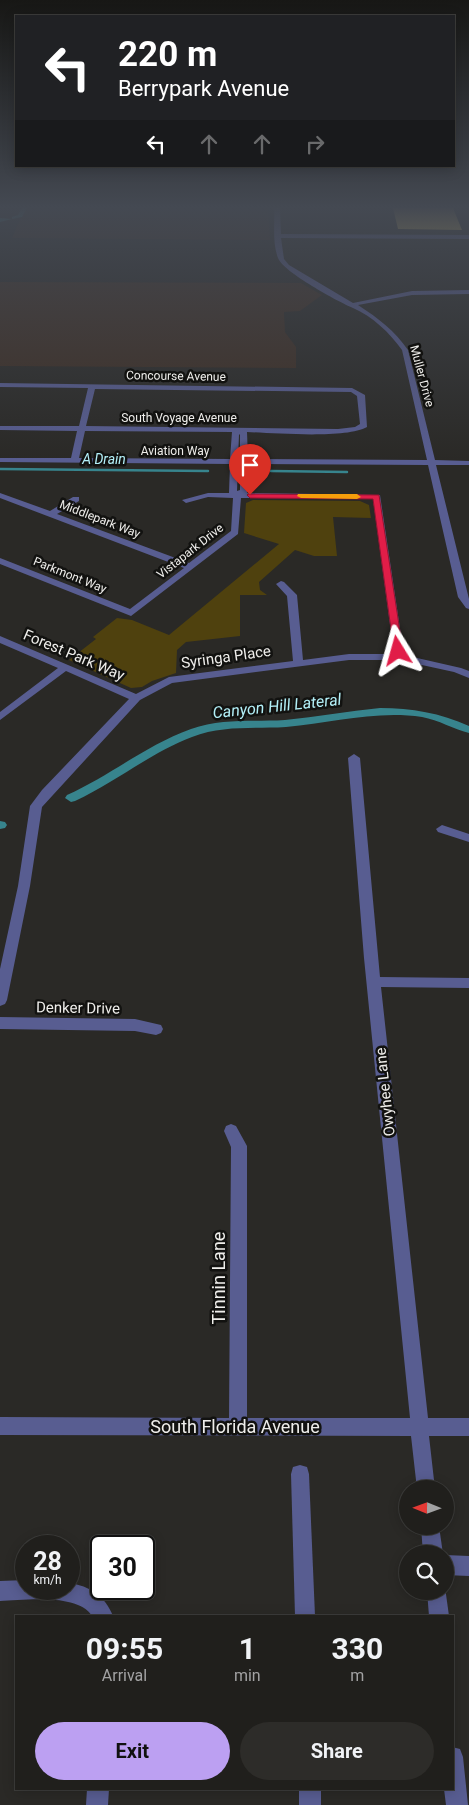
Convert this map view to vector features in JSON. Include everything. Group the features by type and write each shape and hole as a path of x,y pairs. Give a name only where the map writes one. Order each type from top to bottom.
{"street":[{"name":"Muller Drive","path":"329,292 389,329 402,345 462,597 469,606"},
{"path":"350,305 412,293 456,292"},
{"name":"Concourse Avenue","path":"0,385 352,390 361,396 364,425 357,429"},
{"path":"74,461 92,386"},
{"name":"South Voyage Avenue","path":"0,428 338,431 357,429"},
{"name":"Vistapark Drive","path":"131,613 235,532 237,495 233,492 234,434 240,430 244,434 244,492 237,495"},
{"name":"Aviation Way","path":"0,460 469,463"},
{"name":"Middlepark Way","path":"0,495 190,567"},
{"path":"186,500 208,496 237,495 376,497 399,657"},
{"path":"51,514 76,499"},
{"name":"Parkmont Way","path":"0,561 131,613"},
{"path":"281,584 292,595 298,662"},
{"name":"Forest Park Way","path":"0,639 136,698"},
{"name":"Syringa Place","path":"0,1000 24,886 36,806 136,698 170,680 298,662 349,657 399,657 457,670 469,675"},
{"path":"0,717 65,667"},
{"name":"Owyhee Lane","path":"354,758 374,982 425,1480"},
{"path":"442,829 469,838"},
{"path":"374,982 469,983"},
{"name":"Denker Drive","path":"0,1023 135,1025 156,1029"},
{"name":"Tinnin Lane","path":"232,1131 239,1146 238,1426"},
{"name":"South Florida Avenue","path":"0,1426 469,1426"},
{"path":"300,1474 305,1615"},
{"path":"454,1565 469,1566"},
{"path":"0,1591 68,1591 89,1598 101,1610 103,1615"},
{"path":"438,1600 440,1615"},
{"path":"454,1776 457,1805"},
{"path":"97,1805 98,1790"},
{"path":"310,1790 310,1805"}],"shaded area":[{"path":"0,292 317,292 322,295 300,311 284,312 285,332 296,347 296,368 0,366"},
{"path":"253,500 360,501 369,505 371,518 333,517 337,556 314,556 295,550 259,582 260,590 267,595 240,595 240,636 186,642 177,650 176,673 152,681 142,687 131,688 69,660 96,639 93,637 117,618 132,620 169,635 279,544 244,533 246,503"}],"waterway":[{"name":"A Drain","path":"0,469 208,471"},
{"name":"A Drain","path":"271,471 347,472"},
{"name":"Canyon Hill Lateral","path":"71,798 172,741 216,726 288,723 358,713 402,711 446,720 469,730"}],"slow traffic":[{"path":"301,496 357,497"}],"route":[{"path":"250,495 376,497 398,651"}]}
